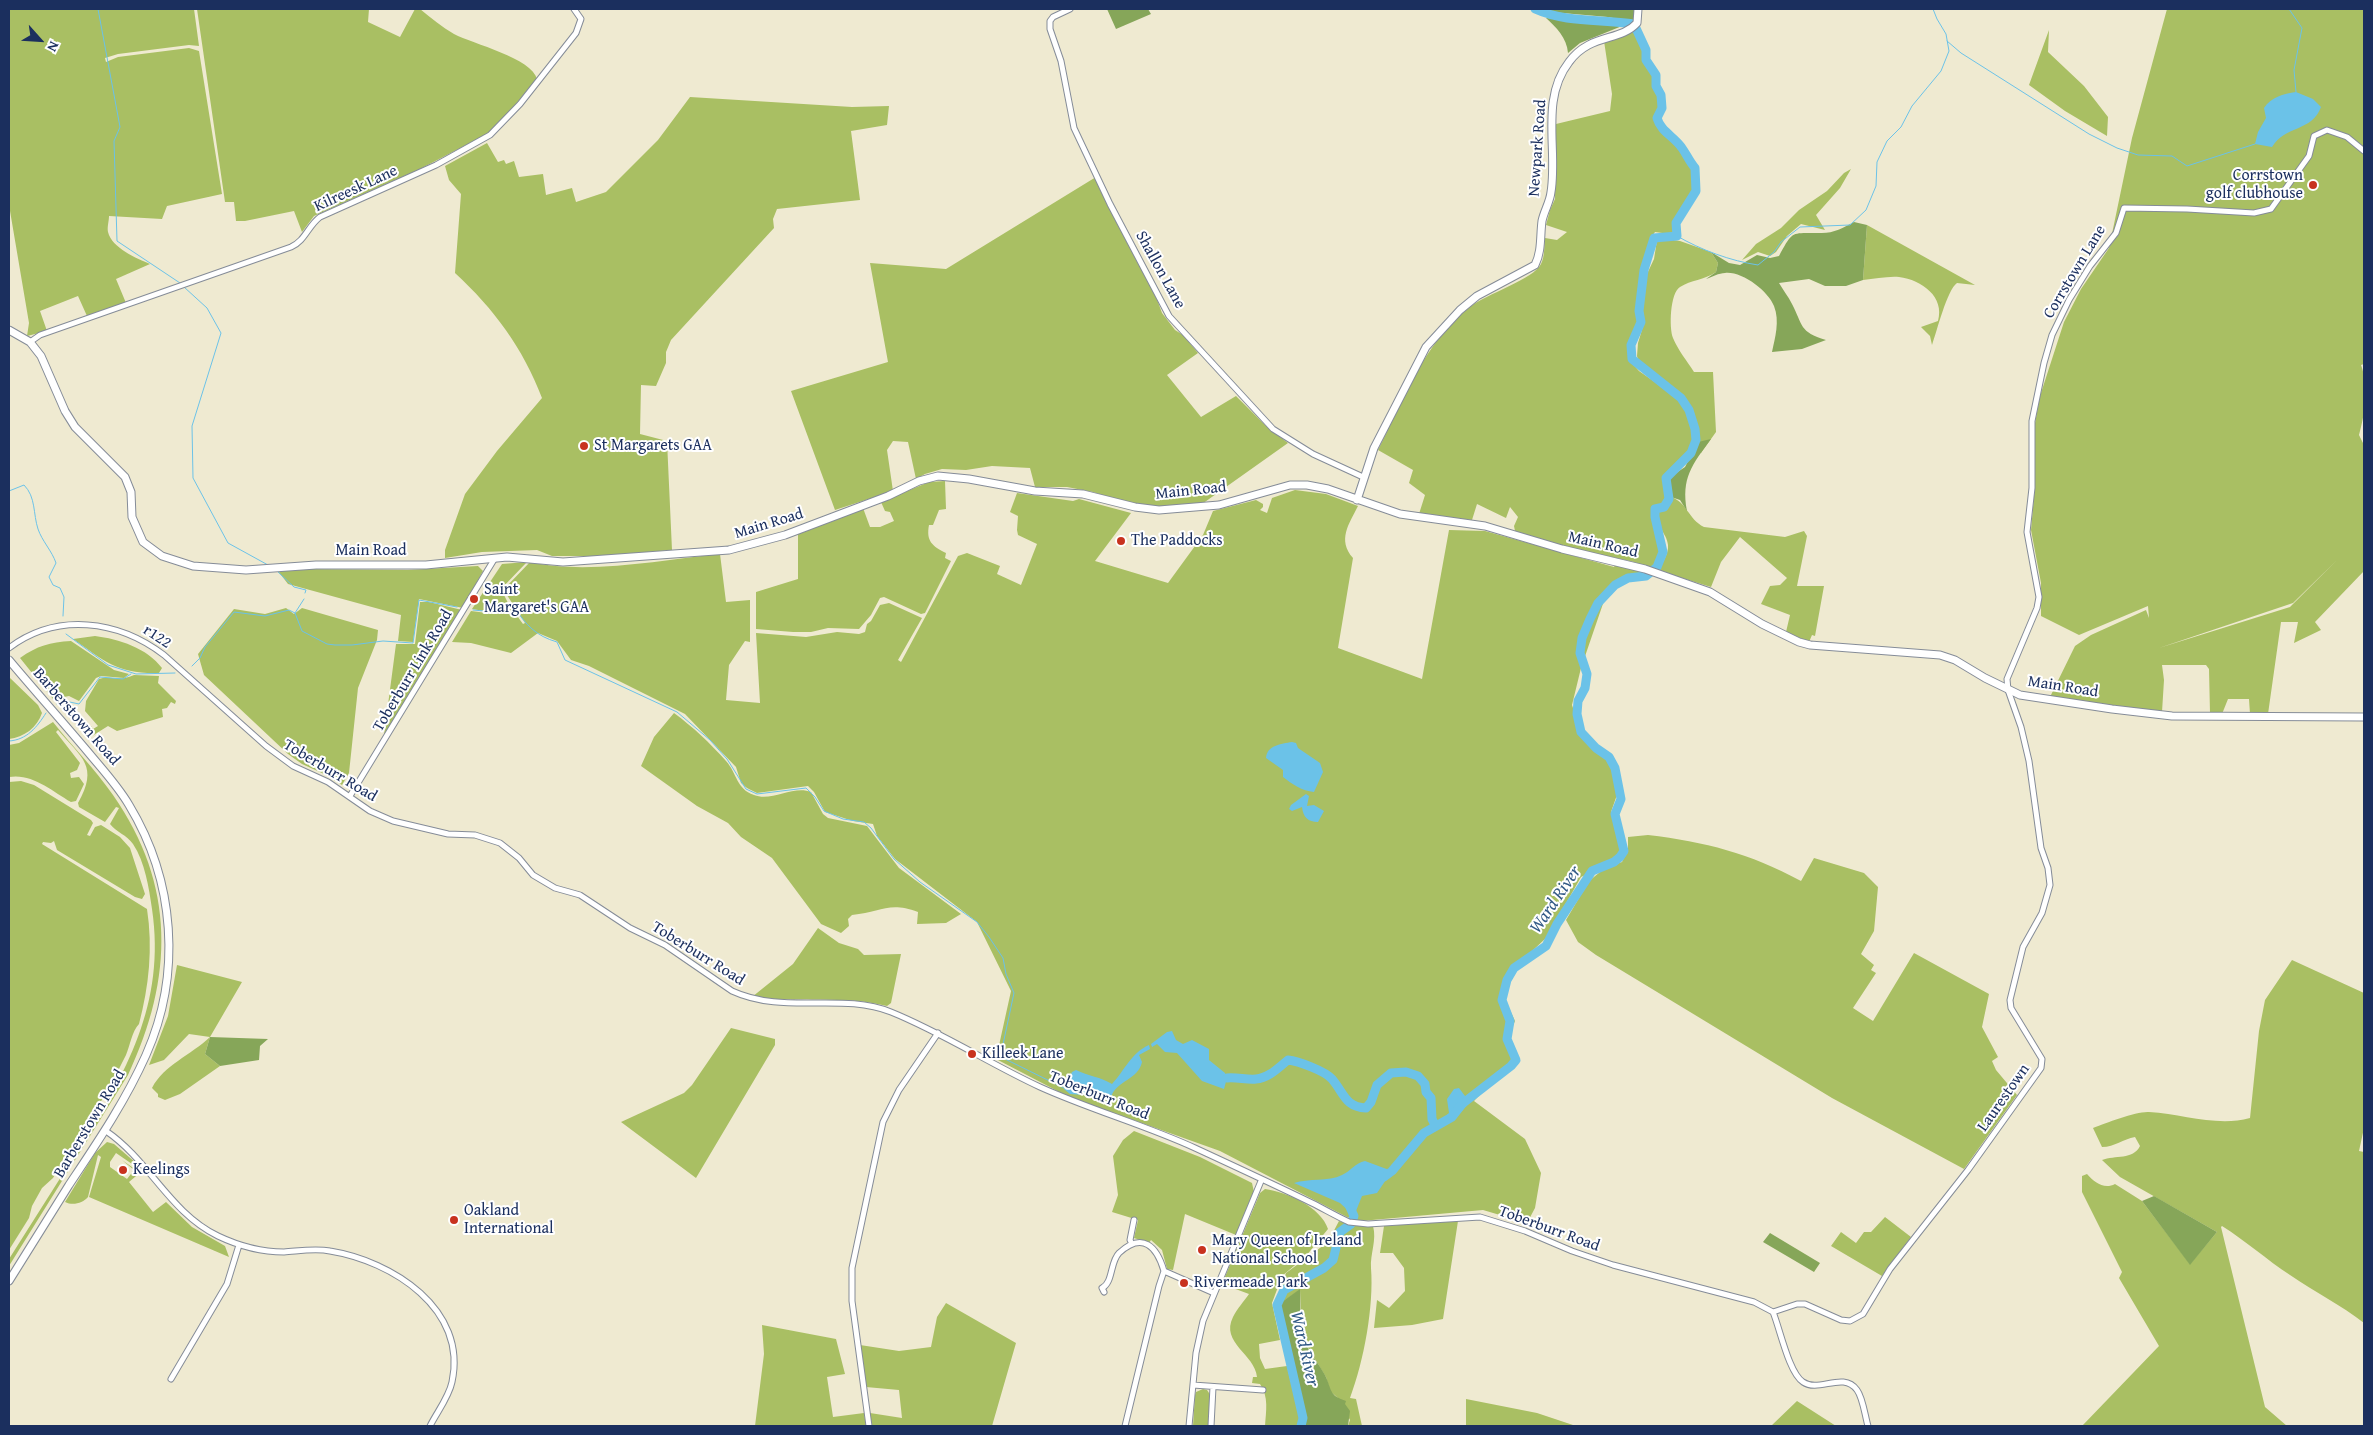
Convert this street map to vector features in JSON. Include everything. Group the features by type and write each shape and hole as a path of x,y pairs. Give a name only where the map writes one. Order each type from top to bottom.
{"main road":[{"name":"Newpark Road","path":"1357,500 1363,477 1378,440 1419,359 1433,339 1460,310 1477,296 1535,265 1540,254 1544,214 1552,192 1553,108 1558,84 1567,64 1580,49 1635,25 1638,9"},
{"name":"Main Road","path":"9,330 30,342 41,356 65,411 75,427 125,477 131,492 133,523 139,536 148,547 172,560 193,566 246,570 316,565 426,565 520,557 563,562 693,554 744,548 785,536 888,496 920,481 938,476 969,479 1035,491 1083,494 1135,507 1159,510 1220,505 1297,485 1328,489 1400,514 1492,528 1562,549 1645,569 1710,592 1757,621 1799,642 1836,649 1910,652 1948,657 2020,695 2172,716 2364,717"},
{"name":"Barberstown Road","path":"9,660 121,792 148,841 165,895 170,949 167,985 160,1016 146,1056 106,1131 9,1281"}],"street":[{"name":"Kilreesk Lane","path":"30,342 40,335 299,244 313,223 320,217 436,165 490,135 520,104 576,33 581,19 574,9"},
{"name":"Shallon Lane","path":"1070,9 1053,17 1050,21 1050,29 1061,61 1074,128 1110,204 1169,316 1273,428 1314,454 1363,477"},
{"name":"Corrstown Lane","path":"2008,690 2007,679 2037,608 2039,597 2027,532 2032,488 2032,421 2044,364 2052,335 2069,300 2090,266 2116,232 2124,208 2187,208 2254,213 2271,209 2309,156 2314,136 2327,130 2346,137 2364,151"},
{"name":"Toberburr Link Road","path":"350,796 495,558"},
{"name":"r122","path":"9,648 25,637 67,624 110,627 130,634 148,643 164,655 266,746"},
{"name":"Laurestown","path":"1773,1312 1797,1304 1809,1305 1841,1320 1850,1321 1863,1314 1890,1269 1968,1170 2041,1068 2042,1059 2011,1008 2010,1000 2023,948 2046,900 2050,886 2048,868 2041,848 2030,761 2008,690"},
{"name":"Toberburr Road","path":"266,746 293,766 328,782 370,811 393,821 448,834 475,835 500,843 519,858 533,875 555,888 580,896 630,928 665,945 742,996 753,1000 793,1005 836,1003 878,1007 938,1033 1039,1087 1194,1148 1261,1181 1313,1203 1349,1222 1363,1224 1480,1217 1525,1230 1572,1251 1613,1265 1734,1296 1754,1302 1773,1312"},
{"path":"869,1426 852,1301 852,1268 883,1122 899,1090 938,1033"},
{"path":"106,1131 126,1147 186,1216 206,1230 239,1245 260,1250 283,1252 328,1251 358,1257 389,1271 420,1292 440,1315 453,1344 455,1362 452,1384 430,1426"},
{"path":"1189,1426 1196,1353 1203,1321 1261,1181"},
{"path":"1132,1244 1130,1240 1136,1224"},
{"path":"1104,1292 1102,1288 1107,1283 1113,1261 1119,1253 1132,1244 1142,1243 1153,1248 1158,1253 1164,1272 1128,1410 1126,1426"},
{"path":"171,1379 226,1284 239,1245"},
{"path":"1164,1272 1214,1293"},
{"path":"1773,1312 1788,1357 1798,1377 1803,1383 1815,1386 1844,1382 1851,1385 1858,1390 1868,1426"},
{"path":"1193,1385 1263,1390"},
{"path":"1211,1426 1213,1387"}],"green space":[{"path":"9,9 194,9 199,46 189,45 118,54 105,58 106,62 118,57 189,48 199,51 222,194 167,206 162,219 109,216 108,232 114,243 125,252 150,264 116,279 126,303 87,316 78,296 40,311 47,331 27,336 29,323 9,205"},
{"path":"197,9 369,9 368,22 400,37 415,9 420,9 454,34 514,58 533,71 537,79 489,133 420,169 314,216 302,232 294,211 245,221 236,221 234,202 225,202"},
{"path":"1107,9 1148,9 1151,14 1116,29"},
{"path":"1544,9 1636,9 1634,22 1608,17 1551,12"},
{"path":"2167,9 2364,9 2364,364 2361,365 2365,391 2363,418 2359,435 2364,445 2364,571 2315,622 2321,630 2294,643 2298,622 2281,622 2268,714 2250,714 2249,699 2228,699 2222,714 2210,713 2209,669 2206,665 2162,665 2164,680 2162,712 2050,697 2075,646 2091,635 2146,610 2149,618 2148,606 2079,635 2041,616 2041,583 2031,530 2035,485 2035,423 2040,396 2064,322 2081,289 2109,248 2132,138","holes":["2337,560 2290,607 2159,648 2293,603"]},
{"path":"1546,18 1627,24 1580,43 1568,53 1566,42"},
{"path":"2049,30 2048,52 2084,86 2108,117 2107,136 2065,111 2029,85"},
{"path":"1636,31 1645,59 1655,75 1655,86 1664,104 1657,115 1661,127 1686,152 1698,179 1697,190 1681,221 1677,235 1655,232 1651,238 1652,252 1641,279 1638,301 1641,321 1631,353 1633,364 1639,371 1682,403 1690,418 1695,436 1690,453 1669,473 1665,483 1667,498 1664,504 1656,510 1663,556 1660,563 1654,569 1634,562 1550,543 1515,531 1514,526 1518,517 1510,507 1506,518 1477,504 1472,520 1419,514 1425,495 1409,483 1413,470 1378,450 1416,373 1440,337 1454,321 1477,302 1520,281 1537,270 1543,258 1545,238 1557,240 1567,232 1546,225 1555,199 1556,124 1610,111 1612,94 1604,41"},
{"path":"690,97 852,107 889,106 887,125 851,131 860,200 777,209 773,219 774,228 671,340 666,352 666,363 656,386 641,385 640,434 667,441 672,550 598,556 552,556 537,550 482,552 445,558 445,550 465,494 497,451 542,398 526,362 506,330 495,315 455,273 461,194 449,180 445,166 487,143 498,162 504,160 506,164 514,161 519,177 543,174 546,195 572,188 576,202 606,192 658,140"},
{"path":"1851,169 1840,188 1816,215 1825,230 1801,224 1787,236 1776,252 1770,256 1758,252 1742,260 1756,244 1781,228 1799,210 1827,191 1844,173"},
{"path":"1096,177 1154,291 1162,313 1175,330 1183,335 1198,353 1167,375 1201,417 1236,396 1266,426 1288,443 1202,504 1156,507 1120,501 1093,492 1067,487 1035,487 1030,468 992,466 966,470 942,469 916,479 908,442 893,441 887,450 893,491 835,510 791,391 888,362 870,263 946,269"},
{"path":"1854,222 1867,225 1863,280 1846,286 1825,286 1809,279 1779,283 1806,331 1826,340 1802,349 1772,352 1777,318 1774,306 1766,294 1754,283 1732,273 1720,274 1706,279 1716,272 1718,263 1711,252 1729,263 1740,265 1757,255 1770,258 1779,256 1790,237 1798,233 1828,233"},
{"path":"1867,225 1975,285 1957,283 1953,287 1932,345 1930,336 1921,327 1938,321 1938,304 1930,291 1916,282 1899,277 1863,280"},
{"path":"1657,240 1680,241 1711,252 1718,263 1716,272 1680,287 1674,296 1671,311 1673,338 1694,372 1713,372 1716,432 1701,453 1699,435 1690,409 1674,391 1639,364 1637,356 1638,343 1644,323 1642,300 1646,276 1654,259"},
{"path":"1711,439 1693,465 1687,481 1687,511 1680,500 1671,497 1670,480 1673,475 1685,467 1698,442"},
{"path":"945,481 946,509 939,510 933,525 929,525 928,535 931,542 937,548 946,553 945,558 951,561 925,613 921,614 884,597 880,598 871,615 859,629 828,628 811,632 793,632 756,629 756,592 798,579 798,534 863,508 870,527 880,527 894,521 890,512 885,511 881,502 929,482"},
{"path":"1295,490 1326,494 1358,506 1348,526 1345,538 1348,551 1353,558 1338,648 1422,679 1449,530 1485,531 1614,567 1615,565 1649,574 1648,576 1625,579 1607,592 1581,668 1572,705 1581,732 1613,764 1618,792 1611,812 1625,857 1581,877 1547,937 1510,972 1504,997 1515,1021 1506,1042 1514,1059 1474,1101 1525,1139 1541,1173 1535,1208 1527,1223 1483,1210 1361,1221 1347,1217 1220,1151 1069,1097 996,1059 1011,991 977,922 895,859 877,836 873,824 853,821 825,812 814,792 808,786 757,793 747,788 741,783 736,767 685,714 589,666 571,660 557,641 538,633 511,653 471,643 452,642 471,611 487,613 512,609 523,624 525,623 505,592 505,588 530,562 552,566 600,567 720,554 726,602 750,600 750,642 745,641 729,665 726,700 760,703 756,633 806,637 837,632 859,634 865,632 867,624 871,621 880,605 889,603 922,618 898,660 901,662 958,556 967,553 1000,566 997,574 1021,585 1037,544 1018,535 1018,516 1010,512 1017,493 1073,501 1079,499 1131,513 1095,561 1168,583 1203,535 1213,511 1256,500 1263,504 1260,510 1267,513 1272,498"},
{"path":"1671,497 1681,503 1694,520 1704,527 1785,537 1804,531 1807,536 1797,586 1824,586 1815,636 1812,635 1809,642 1786,632 1790,615 1761,604 1770,586 1780,585 1787,578 1740,537 1721,562 1711,587 1659,571 1668,545 1659,525 1658,517 1659,512 1665,510"},
{"path":"527,562 501,589 510,607 484,611 472,609 502,564"},
{"path":"478,566 483,571 463,608 419,599 413,642 398,641 401,615 288,584 278,571 309,569 408,570"},
{"path":"420,602 429,602 462,610 384,735 396,644 415,644"},
{"path":"286,608 294,614 302,608 378,630 377,640 358,688 349,773 342,785 302,764 288,754 204,675 198,654 234,609 265,614"},
{"path":"95,636 123,642 141,650 162,668 159,673 145,673 122,669 104,660 73,639"},
{"path":"71,641 114,670 129,674 124,678 101,676 96,678 79,701 69,696 53,699 20,658 44,645"},
{"path":"134,675 159,676 158,683 176,701 175,704 171,702 167,708 162,709 163,717 117,731 108,726 89,738 83,733 91,726 93,729 98,726 85,711 86,701 99,679 123,678"},
{"path":"9,677 38,705 42,713 37,723 29,731 9,739"},
{"path":"674,713 720,754 730,766 740,785 748,792 761,797 804,790 811,792 823,814 828,818 867,826 899,868 961,914 946,923 917,924 918,912 900,907 892,907 852,915 848,919 849,926 841,933 821,924 772,858 741,837 728,823 697,806 641,766 654,737"},
{"path":"53,722 106,785 134,829 148,863 158,898 161,932 160,968 154,1003 143,1039 128,1075 9,1266 9,1259 96,1121 126,1065 147,1007 153,976 155,943 148,884 141,859 133,844 110,824 119,808 116,807 105,822 79,807 78,803 87,780 85,763 58,730 56,732 80,763 77,770 70,773 71,778 79,777 84,784 76,801 71,802 34,780 17,776 9,777 9,745 19,743"},
{"path":"21,781 34,785 91,820 93,823 87,835 90,836 95,827 101,825 120,837 130,848 145,894 142,899 135,897 57,850 54,841 51,843 43,842 42,844 147,909 150,953 148,981 139,1024 126,1055 82,1133 53,1178 42,1188 32,1206 29,1218 9,1250 9,782"},
{"path":"1648,835 1689,841 1727,850 1763,863 1801,881 1814,858 1864,873 1878,887 1874,931 1861,954 1874,965 1871,970 1876,973 1853,1008 1873,1021 1914,953 1989,994 1982,1027 1998,1057 1992,1061 1996,1070 2017,1095 1964,1169 1832,1098 1596,955 1578,942 1566,920 1589,881 1605,868 1622,862 1628,849 1628,837"},
{"path":"818,928 839,943 858,949 864,955 901,954 891,1003 887,1006 854,1001 752,997 793,964"},
{"path":"2292,960 2364,993 2364,1128 2359,1151 2364,1152 2364,1323 2281,1269 2222,1226 2265,1407 2287,1426 2082,1426 2159,1346 2119,1278 2122,1272 2082,1192 2082,1176 2087,1174 2103,1186 2115,1184 2142,1201 2190,1264 2217,1232 2120,1177 2102,1160 2128,1155 2140,1146 2135,1137 2111,1146 2102,1147 2093,1128 2144,1112 2213,1121 2250,1118 2259,1031 2265,1000"},
{"path":"177,965 242,982 210,1037 189,1034 164,1060 149,1065 168,1016"},
{"path":"731,1028 775,1039 775,1045 696,1178 621,1122 684,1093 692,1085"},
{"path":"210,1037 205,1054 220,1066 180,1094 165,1100 158,1097 158,1094 152,1088 163,1073"},
{"path":"210,1037 268,1039 260,1046 259,1060 220,1066 205,1054"},
{"path":"1134,1131 1200,1157 1252,1183 1254,1192 1236,1235 1185,1214 1173,1270 1167,1269 1162,1250 1151,1240 1149,1243 1134,1238 1138,1220 1112,1212 1118,1195 1113,1156 1123,1140"},
{"path":"107,1142 114,1144 136,1163 132,1164 116,1153 110,1162 110,1167 127,1179 134,1170 122,1160 132,1167 138,1167 142,1171 129,1182 153,1212 166,1202 192,1227 225,1246 229,1257 89,1197 101,1157 98,1155 88,1197 78,1203 71,1204 65,1202 95,1153"},
{"path":"1265,1189 1283,1193 1311,1207 1324,1221 1328,1229 1306,1256 1282,1276 1272,1303 1280,1340 1259,1344 1260,1358 1265,1369 1287,1366 1300,1420 1307,1423 1306,1426 1265,1426 1265,1394 1260,1384 1252,1383 1253,1377 1257,1377 1255,1369 1234,1341 1230,1326 1233,1317 1249,1294 1222,1284 1260,1193"},
{"path":"2154,1196 2217,1232 2190,1265 2142,1201"},
{"path":"1885,1217 1911,1237 1882,1276 1831,1246 1841,1232 1856,1243 1864,1232 1871,1232"},
{"path":"1339,1221 1352,1225 1373,1226 1374,1231 1371,1263 1371,1299 1367,1333 1360,1367 1350,1398 1356,1399 1362,1426 1348,1426 1350,1420 1338,1398 1330,1391 1326,1377 1307,1346 1302,1327 1300,1290 1279,1304 1276,1302 1286,1273 1328,1242"},
{"path":"1458,1221 1443,1319 1412,1325 1374,1328 1377,1300 1389,1308 1405,1291 1404,1268 1393,1253 1380,1253 1384,1226"},
{"path":"1770,1233 1820,1263 1814,1272 1763,1242"},
{"path":"1300,1289 1301,1319 1305,1341 1325,1375 1333,1394 1346,1401 1345,1404 1350,1411 1348,1426 1306,1426 1306,1417 1279,1307 1279,1304"},
{"path":"946,1303 1016,1343 992,1426 872,1426 870,1413 902,1418 899,1390 866,1387 860,1345 899,1351 931,1347 937,1317"},
{"path":"762,1325 836,1339 845,1374 827,1377 833,1417 864,1413 866,1426 755,1426 764,1354"},
{"path":"1203,1389 1207,1390 1211,1396 1209,1426 1193,1426 1195,1395 1196,1392"},
{"path":"1466,1399 1537,1413 1576,1426 1466,1426"},
{"path":"1797,1401 1836,1426 1771,1426"}],"water":[{"path":"2296,92 2313,99 2321,107 2317,115 2305,125 2284,135 2272,147 2255,144 2258,132 2266,118 2264,108 2267,104 2278,97"},
{"path":"1292,742 1296,743 1298,748 1320,763 1323,772 1314,792 1301,789 1290,782 1283,777 1283,770 1266,758 1269,750 1272,748"},
{"path":"1306,794 1309,796 1307,806 1314,805 1324,811 1318,822 1307,818 1302,807 1292,811 1289,809 1291,805"},
{"path":"1172,1031 1176,1040 1183,1044 1192,1040 1209,1049 1209,1060 1225,1073 1227,1078 1224,1089 1202,1081 1177,1053 1165,1052 1157,1044 1152,1047 1151,1044 1167,1032"},
{"path":"1149,1045 1150,1049 1139,1055 1142,1062 1140,1068 1114,1091 1111,1097 1070,1094 1064,1089 1072,1072 1076,1070 1112,1084 1137,1052"},
{"path":"1459,1088 1465,1096 1469,1097 1470,1102 1455,1119 1447,1122 1445,1117 1449,1113 1447,1099 1454,1089"},
{"path":"1365,1161 1392,1171 1377,1193 1362,1196 1354,1216 1340,1203 1294,1183 1337,1177 1358,1163"}],"waterway":[{"path":"98,9 120,127 114,141 117,241 180,283"},
{"name":"Ward River","path":"1384,1177 1392,1171 1424,1133 1452,1117 1462,1104 1516,1060 1507,1039 1510,1021 1502,1000 1507,980 1514,968 1546,946 1557,924 1592,871 1614,862 1624,851 1615,814 1621,799 1615,768 1609,757 1596,748 1581,732 1577,714 1578,701 1585,688 1587,674 1580,653 1582,638 1598,603 1615,585 1628,578 1646,576 1657,567 1663,552 1655,509 1664,507 1669,499 1666,478 1691,453 1696,440 1695,429 1689,410 1681,398 1632,359 1631,345 1641,322 1639,311 1644,270 1654,238 1677,236 1676,223 1696,191 1695,168 1679,144 1659,123 1657,118 1662,108 1661,95 1656,86 1656,75 1646,60 1646,50 1634,24 1571,19 1535,9"},
{"path":"1677,236 1716,254 1758,265 1774,252 1781,242 1800,227 1850,225 1866,210 1876,186 1877,162 1887,141 1901,127 1912,106 1941,71 1949,51 1946,34 1933,9"},
{"path":"2289,9 2302,28 2294,70 2296,92"},
{"path":"1947,41 1961,53 2089,134 2117,148 2138,155 2172,156 2187,166 2255,144"},
{"path":"184,287 207,308 221,333 192,426 193,478 228,543 268,565"},
{"path":"9,491 24,485 31,495 38,529 56,563 49,577 53,585 60,588 64,597 63,616"},
{"path":"278,572 294,587 306,590 305,593"},
{"path":"295,613 304,599"},
{"path":"192,666 234,612 265,616 289,610 295,613 302,631 327,644 352,645 383,641 413,643 419,600 457,607"},
{"path":"473,610 484,611 514,607 532,629 543,637 557,642 565,660 677,712 710,740 727,759 746,789 757,794 806,788 815,797 824,811 843,819 864,822 871,828 894,859 920,882 977,922 1003,958 1006,974 1014,993 1002,1049 1003,1058 1066,1089"},
{"path":"66,634 108,665 136,674 175,673"},
{"path":"57,704 65,701 79,704 100,677 123,679 131,674"},
{"path":"9,741 26,735 35,728 46,713"},
{"path":"1227,1078 1253,1079 1265,1077 1288,1060 1311,1067 1329,1076 1349,1102 1366,1108 1371,1102 1377,1085 1391,1073 1406,1072 1418,1076 1425,1084 1426,1092 1431,1098 1432,1119 1435,1125"},
{"name":"Ward River","path":"1301,1426 1303,1418 1277,1305 1284,1290 1324,1268 1333,1260 1340,1232 1351,1224 1354,1216 1349,1205"}],"place":[{"name":"Corrstown golf clubhouse","path":"2313,185"},
{"name":"St Margarets GAA","path":"584,446"},
{"name":"The Paddocks","path":"1121,541"},
{"name":"Saint Margaret's GAA","path":"474,599"},
{"name":"Killeek Lane","path":"972,1054"},
{"name":"Keelings","path":"123,1170"},
{"name":"Oakland International","path":"454,1220"},
{"name":"Mary Queen of Ireland National School","path":"1202,1250"},
{"name":"Rivermeade Park","path":"1184,1283"}]}
